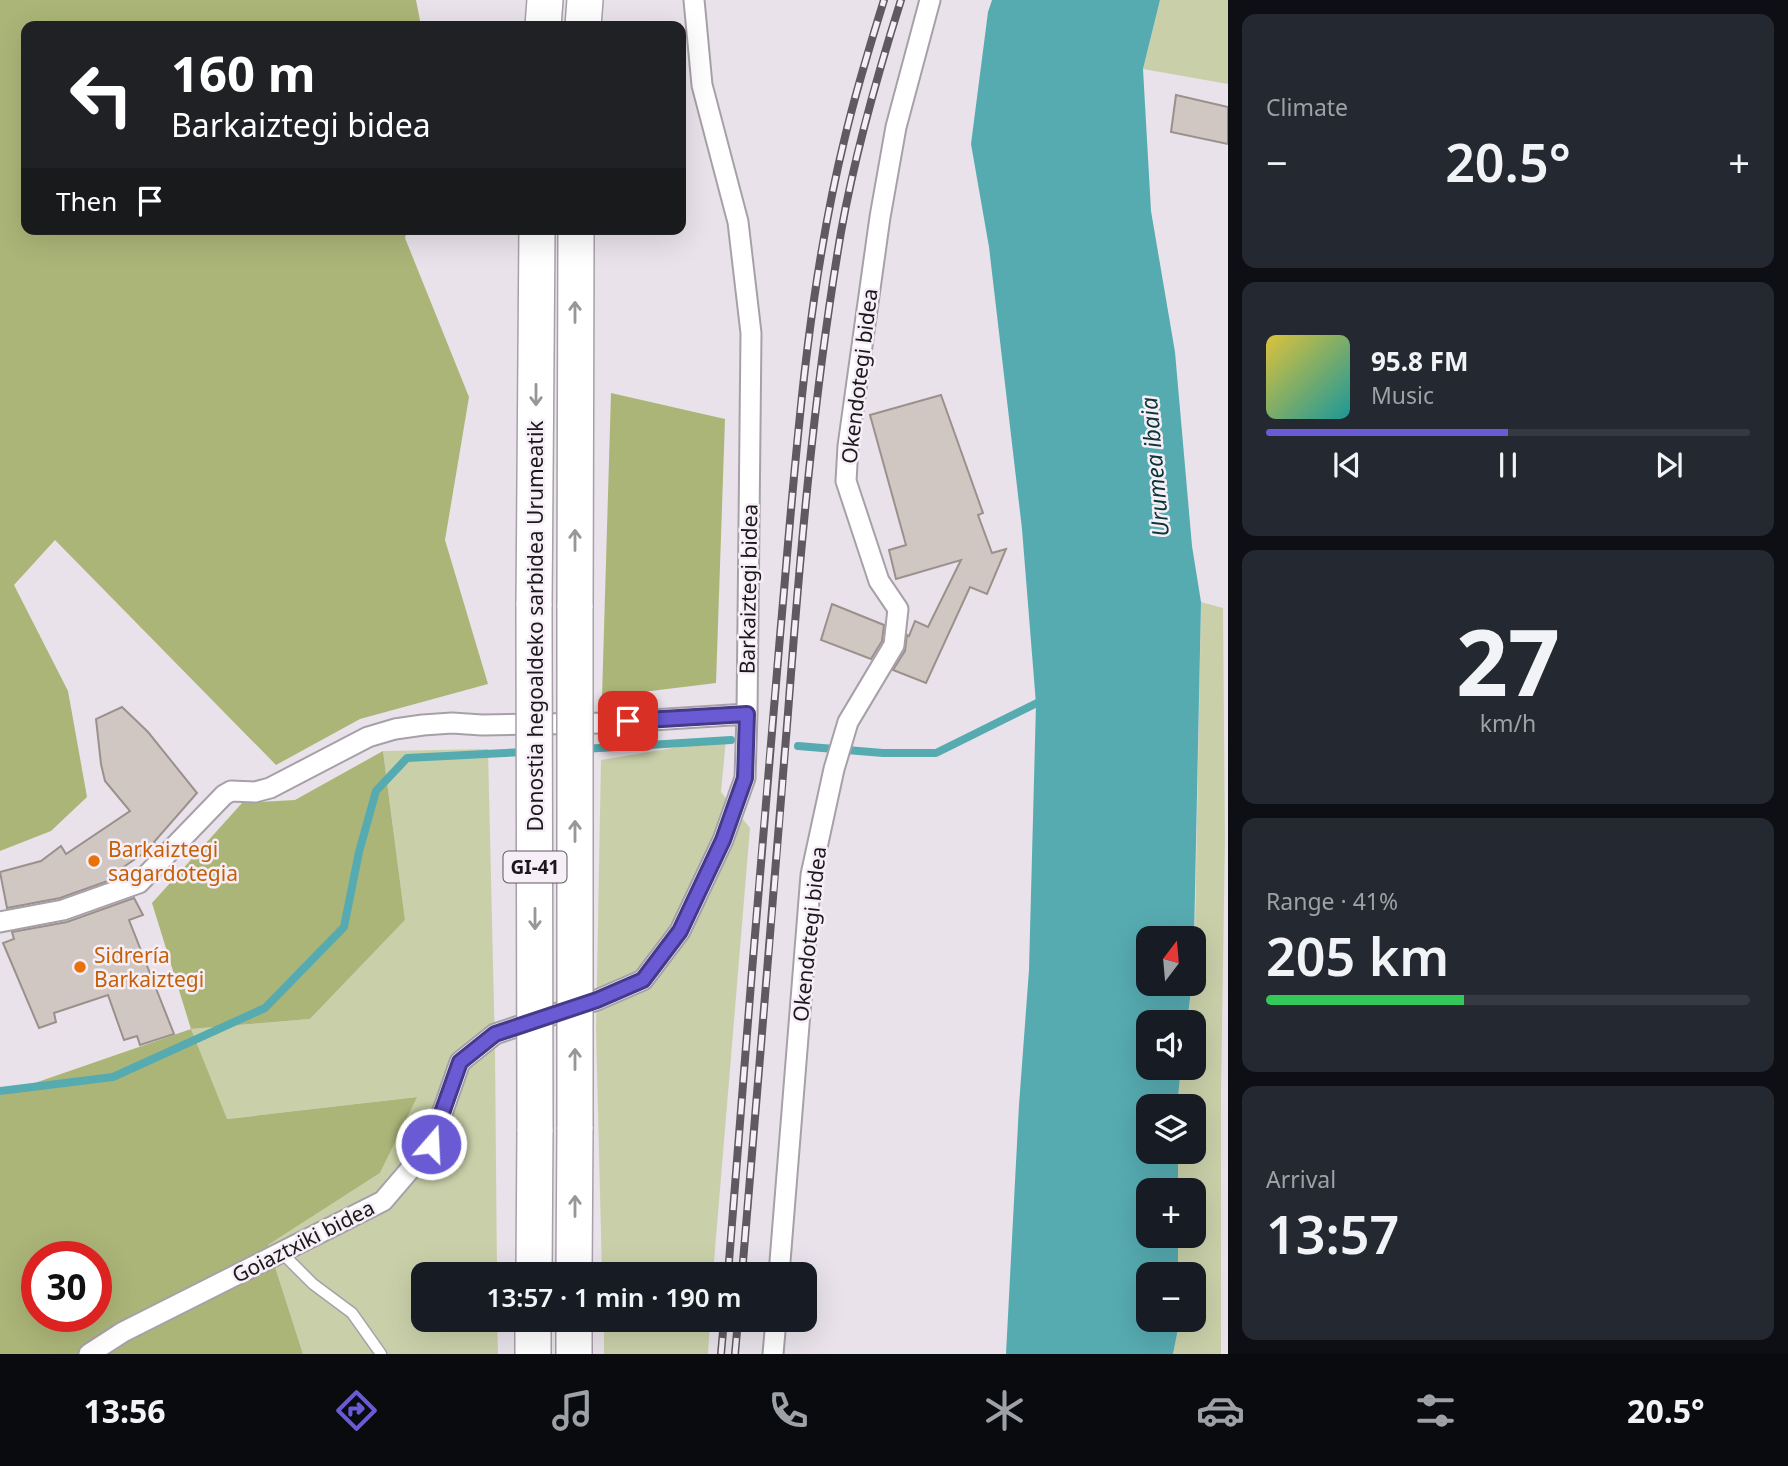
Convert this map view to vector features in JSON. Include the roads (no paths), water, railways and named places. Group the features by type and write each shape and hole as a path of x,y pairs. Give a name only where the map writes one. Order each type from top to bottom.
{"highway":[{"path":"543,21 545,0"},
{"path":"583,21 585,0"},
{"name":"Donostia hegoaldeko sarbidea Urumeatik","path":"534,1262 537,235"},
{"name":"Donostia hegoaldeko sarbidea Urumeatik","path":"574,1262 576,235"},
{"path":"533,1332 533,1354"},
{"path":"574,1332 574,1354"}],"street":[{"name":"Barkaiztegi bidea","path":"694,0 702,85 738,222 751,333 747,714"},
{"name":"Okendotegi bidea","path":"780,1262 811,875 834,769 848,722 894,645 898,609 879,582 846,481 859,360 880,217 896,127 930,0"},
{"path":"0,922 62,911 139,883 224,795 231,791 255,792 270,788 368,737 395,729 452,723 604,723 747,714"},
{"name":"Goiaztxiki bidea","path":"89,1354 123,1332 383,1201 431,1144 460,1062 495,1034 597,1000 643,980 680,931 723,840 745,778 747,714"},
{"path":"773,1354 775,1332"}],"lane":[{"path":"281,1252 313,1284 352,1312 381,1354"}],"water":[{"name":"Urumea ibaia","path":"992,0 1160,0 1143,69 1151,211 1175,352 1192,546 1201,602 1194,926 1136,926 1136,996 1190,996 1189,1010 1136,1010 1136,1080 1180,1080 1178,1094 1136,1094 1136,1164 1178,1164 1178,1178 1136,1178 1136,1248 1178,1248 1178,1262 1136,1262 1136,1332 1177,1332 1173,1354 1006,1354 1029,970 1036,704 1022,529 989,247 971,144 988,12"}],"waterway":[{"path":"798,746 883,753 936,753 1045,699"},
{"path":"583,749 731,740"},
{"path":"0,1091 113,1077 265,1008 344,927 359,852 376,791 407,758 525,752"}],"railway":[{"path":"729,1262 766,796 803,385 831,198 854,103 884,0"},
{"path":"743,1262 798,593 823,352 853,173 901,0"},
{"path":"721,1354 723,1332"},
{"path":"735,1354 737,1332"}],"place":[{"name":"Barkaiztegi sagardotegia","path":"94,861"},
{"name":"Sidrería Barkaiztegi","path":"80,967"}]}
